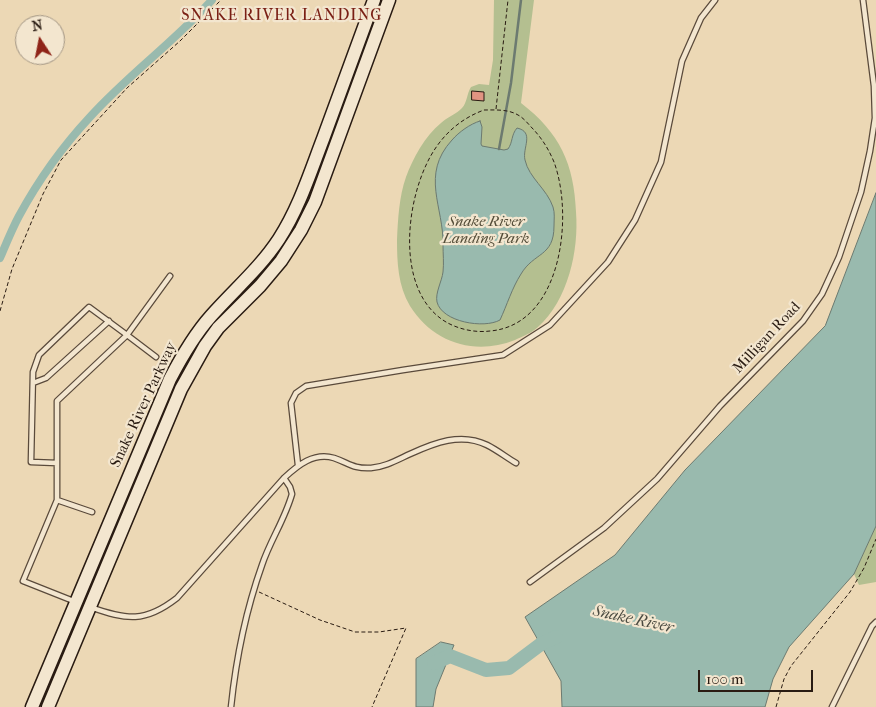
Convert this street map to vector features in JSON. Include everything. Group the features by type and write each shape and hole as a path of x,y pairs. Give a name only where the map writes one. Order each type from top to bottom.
{"street":[{"name":"Snake River Parkway","path":"32,707 170,379 182,356 195,335 211,316 254,272 268,254 280,238 294,212 374,0"},
{"name":"Snake River Parkway","path":"48,707 180,388 218,328 260,286 281,261 315,202 389,0"}],"lane":[{"path":"298,465 292,403 296,393 306,386 503,355 550,325 608,262 635,220 661,162 682,61 701,18 715,0"},
{"name":"Milligan Road","path":"530,582 604,528 657,479 720,406 803,321 822,294 838,257 861,192 875,118 874,86 863,0"},
{"path":"170,276 128,335 57,400 57,500 23,581 76,602 119,616 146,615 162,610 177,598 284,478 298,465 310,459 320,457 334,458 348,465 371,468 386,465 436,443 464,439 486,444 516,463"},
{"path":"57,463 32,462 33,372 39,355 89,307 156,357"},
{"path":"33,383 46,378 109,321"},
{"path":"231,707 234,675 254,590 272,540 292,494 290,486 284,478"},
{"path":"57,500 92,512"},
{"path":"832,707 872,626 876,622"}],"path":[{"path":"0,311 12,269 43,194 62,160 127,88 180,41 221,0"},
{"path":"496,110 508,0"},
{"path":"484,110 496,110 517,114 527,122 547,147 554,163 561,192 561,241 552,276 543,298 532,311 518,322 498,331 481,332 447,322 432,312 422,298 414,279 410,256 410,232 412,206 418,184 426,163 437,145 461,121 484,110"},
{"path":"776,707 784,679 791,666 850,592 864,568 876,539"},
{"path":"254,590 320,620 355,632 379,632 406,628 372,707"}],"green space":[{"name":"Snake River Landing Park","path":"494,0 534,0 521,103 546,126 555,138 568,164 575,195 576,243 564,289 548,316 530,333 500,345 485,347 456,343 430,329 419,319 410,306 403,290 399,274 397,248 400,200 409,170 416,155 435,128 462,108 471,87 479,84 489,85 493,60"},
{"path":"876,526 876,582 859,585 854,574"}],"water":[{"path":"480,121 482,127 482,146 508,149 517,128 525,133 527,137 525,160 527,166 547,195 554,209 554,216 551,243 521,274 500,320 493,323 474,324 447,315 440,309 437,302 443,262 442,231 435,179 442,153 452,140 461,131"},
{"path":"876,193 876,526 854,574 789,647 773,679 765,707 562,707 561,681 525,617 615,555 685,470 825,326"},
{"path":"441,642 454,645 436,689 433,707 416,707 416,659"}],"building":[{"path":"472,91 484,92 484,101 472,100"}],"waterway":[{"path":"0,258 26,203 51,164 70,140 105,102 212,0"},
{"path":"499,149 511,83 521,0"},
{"name":"Snake River","path":"434,663 450,656 486,670 509,668 541,644 556,637"}],"district":[{"name":"SNAKE RIVER LANDING","path":"282,16"}]}
